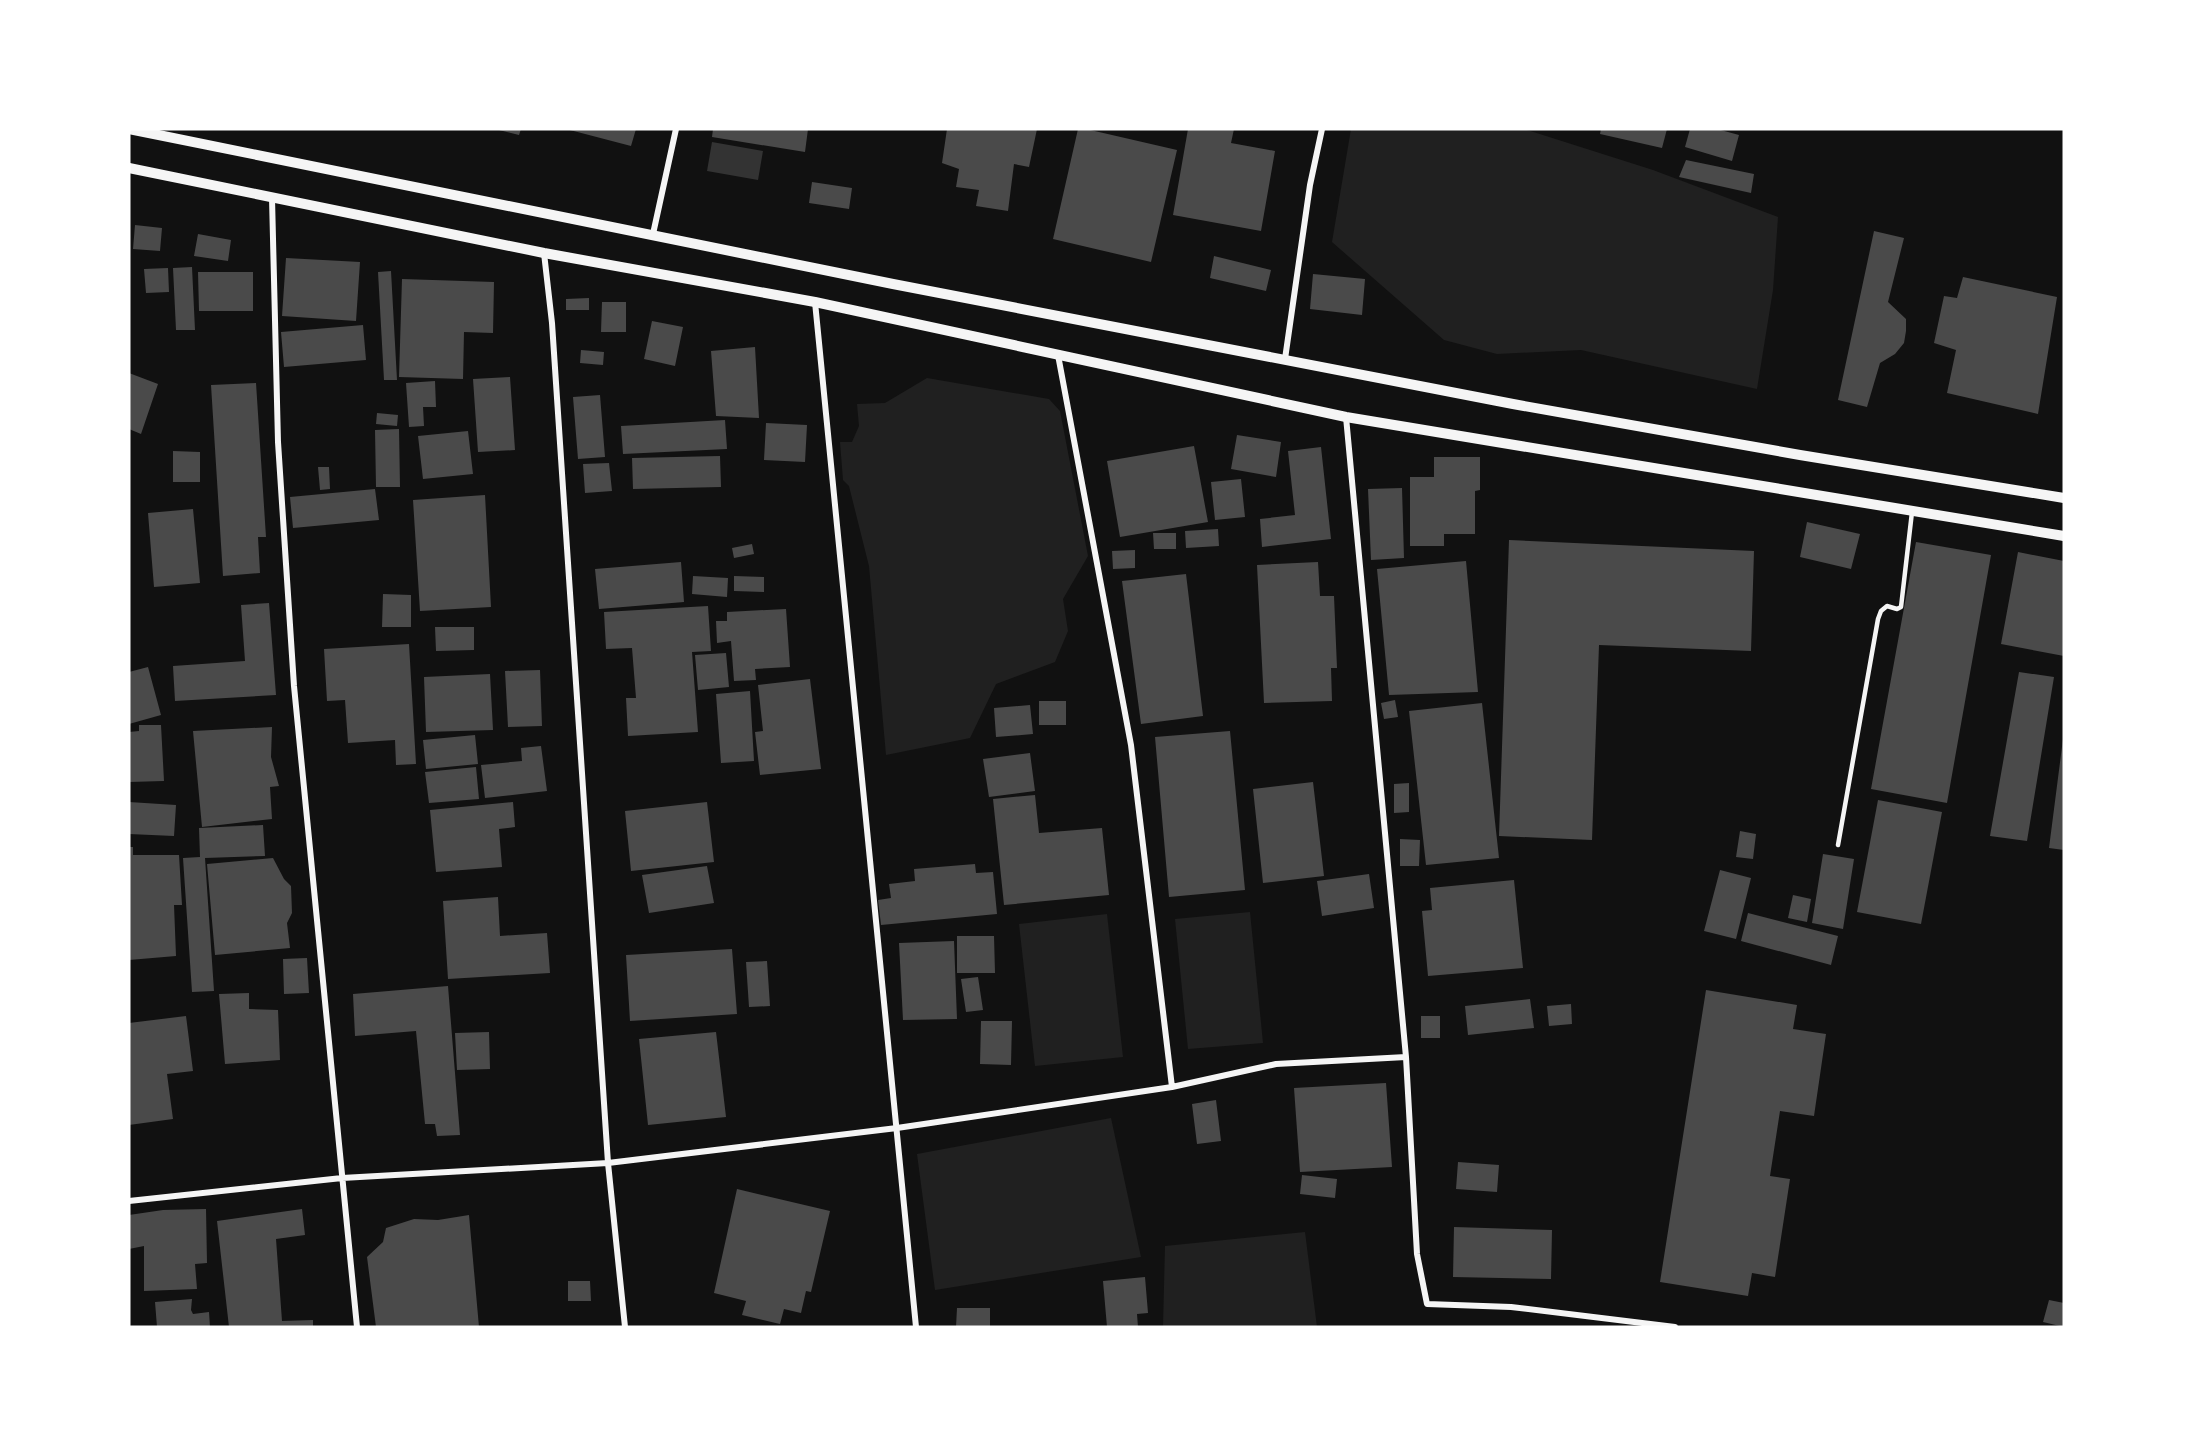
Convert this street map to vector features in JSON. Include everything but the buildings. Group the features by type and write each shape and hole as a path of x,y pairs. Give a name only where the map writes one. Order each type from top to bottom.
{"street":[{"path":"129,129 376,181 653,234 893,284 1558,412 1800,455 2064,498"},
{"path":"653,234 676,129"},
{"path":"1285,359 1310,185 1322,129"},
{"path":"129,168 544,254 814,302 1346,417 2064,536"},
{"path":"272,198 278,442 294,686 357,1327"},
{"path":"544,254 552,323 608,1163 625,1327"},
{"path":"814,302 916,1327"},
{"path":"1058,355 1131,745 1172,1087"},
{"path":"1346,417 1406,1057 1417,1254 1427,1304 1511,1307 1675,1327"},
{"path":"129,1201 342,1179 608,1163 897,1128 1172,1087 1276,1064 1406,1057"}],"lane":[{"path":"1838,845 1878,619 1881,611 1887,606 1897,609 1901,607 1912,512"}],"shaded area":[{"path":"1351,129 1524,129 1653,170 1778,217 1773,290 1757,389 1581,350 1497,354 1444,340 1332,242"},
{"path":"712,142 763,151 758,180 707,171"},
{"path":"927,378 1049,399 1060,411 1088,556 1063,599 1068,631 1055,662 996,684 970,738 886,755 869,566 849,486 843,480 840,442 852,442 859,426 857,404 885,403"},
{"path":"1250,912 1263,1043 1188,1049 1175,919"},
{"path":"1107,914 1123,1057 1035,1066 1019,924"},
{"path":"1111,1118 1141,1257 935,1290 917,1154"},
{"path":"1305,1232 1317,1327 1163,1327 1165,1246"}]}
